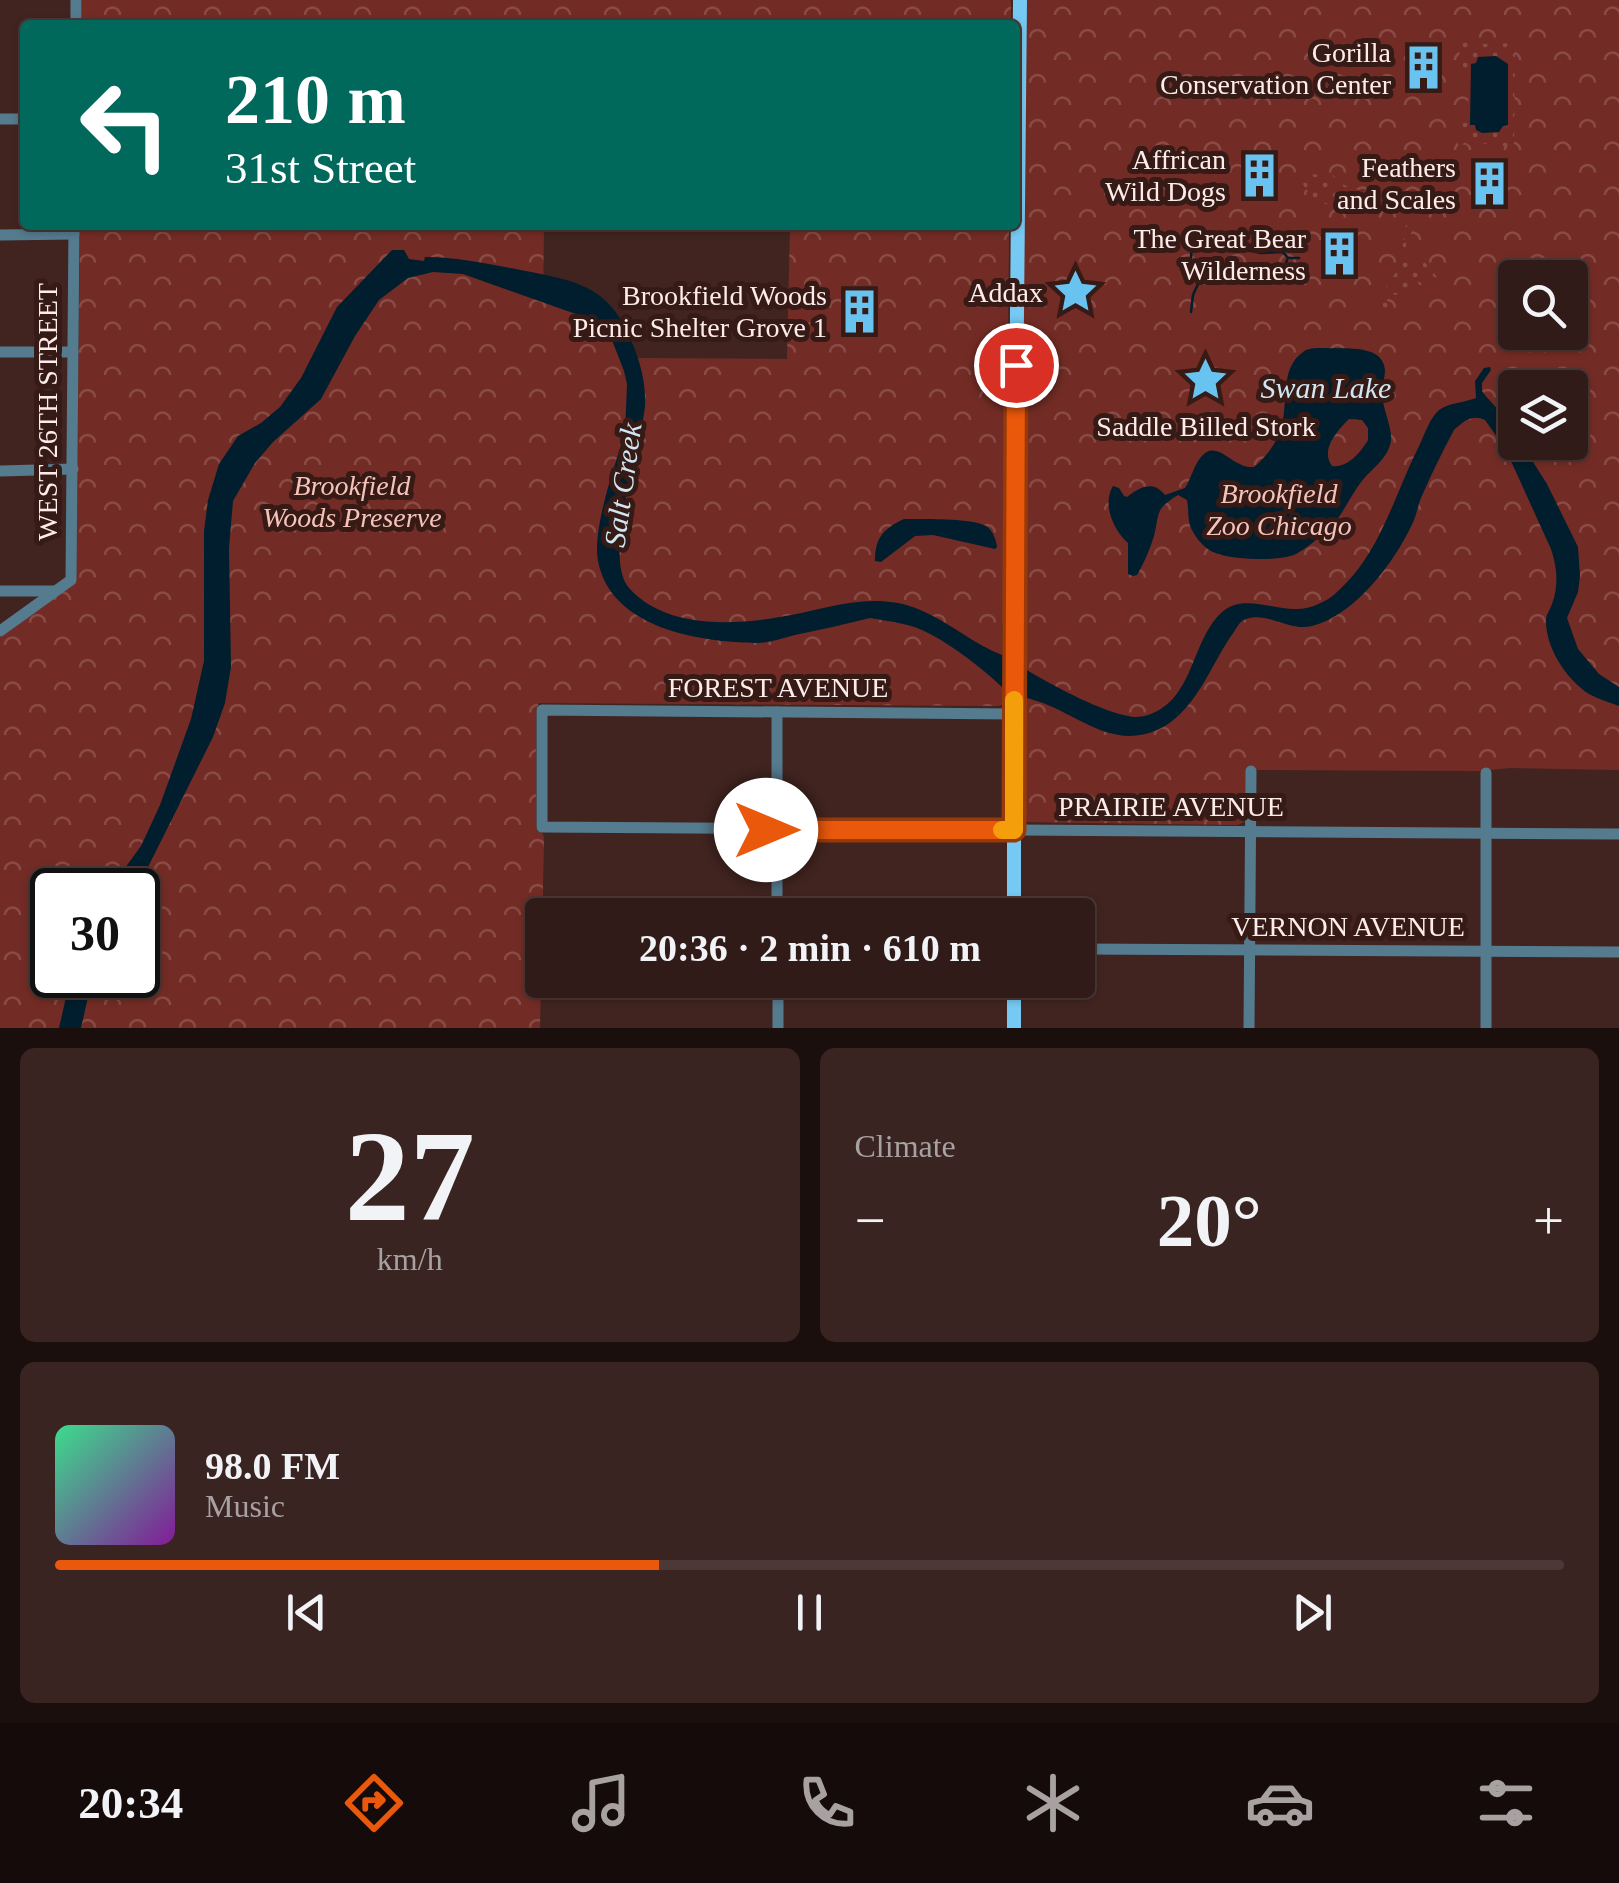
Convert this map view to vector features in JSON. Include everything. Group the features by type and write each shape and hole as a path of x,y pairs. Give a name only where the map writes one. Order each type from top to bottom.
{"main road":[{"path":"1014,898 1016,230"},
{"path":"1014,998 1014,1028"}],"street":[{"path":"0,234 74,230"},
{"name":"WEST 26TH STREET","path":"55,592 71,580 74,230"},
{"path":"0,352 72,352"},
{"path":"0,471 72,470"},
{"path":"0,592 55,592"},
{"path":"0,631 55,592"},
{"name":"FOREST AVENUE","path":"542,827 542,710 778,712 1014,707"},
{"path":"778,712 778,898"},
{"path":"1250,1028 1251,772"},
{"path":"1486,773 1486,1028"},
{"name":"PRAIRIE AVENUE","path":"542,827 1619,834"},
{"name":"VERNON AVENUE","path":"1095,949 1619,952"},
{"path":"778,998 778,1028"}],"green space":[{"path":"82,0 1011,0 1011,20 82,20"},
{"name":"Brookfield Zoo Chicago","path":"1026,0 1619,0 1619,770 1246,770 1245,821 1238,825 1021,822 1022,715 1026,717 1027,699 1039,678 1026,669 1026,639 1022,636"},
{"path":"1460,42 1515,43 1514,146 1458,145 1459,107 1468,107 1469,80 1459,79","holes":["1478,57 1502,58 1508,64 1508,125 1499,132 1482,133 1471,124 1471,65"]},
{"path":"1333,175 1344,185 1364,192 1345,204 1327,204 1311,195 1299,176"},
{"path":"1407,225 1414,228 1406,251 1415,259 1422,259 1437,277 1423,283 1415,281 1408,289 1410,300 1401,301 1398,295 1391,294 1388,308 1378,312 1386,287 1400,267 1401,249 1396,242 1405,239 1402,236 1409,231"},
{"name":"Brookfield Woods Preserve","path":"80,230 544,230 543,301 590,319 607,334 620,358 787,359 790,230 1009,230 1003,704 539,703 536,828 544,839 543,898 525,898 525,998 541,998 540,1028 0,1028 0,637 73,585 76,578"}],"water":[{"path":"1496,56 1508,64 1508,125 1499,132 1482,133 1470,125 1471,64 1478,57"},
{"name":"Salt Creek","path":"392,250 404,250 409,259 463,260 579,284 615,311 636,352 642,375 645,406 625,501 620,552 622,573 629,588 645,602 684,618 727,622 857,602 898,603 931,615 1081,699 1133,717 1151,714 1176,695 1210,626 1228,608 1246,603 1306,608 1337,592 1376,541 1433,417 1443,407 1476,398 1475,381 1484,368 1490,367 1482,391 1498,410 1498,438 1485,420 1476,418 1454,430 1407,535 1373,584 1344,610 1304,627 1254,617 1243,620 1181,713 1157,730 1125,736 1095,728 1010,692 949,645 903,624 870,618 757,643 685,635 639,617 606,584 598,561 601,515 625,433 627,384 610,335 590,319 463,274 433,272 408,278 379,300 321,399 273,442 255,463 233,501 229,548 231,667 225,703 213,737 148,868 125,868 141,846 160,805 191,719 204,661 204,531 219,464 238,436 280,407 301,378 337,307"},
{"name":"Swan Lake","path":"1310,349 1366,350 1383,362 1382,390 1391,440 1383,458 1361,482 1333,525 1288,557 1230,557 1206,548 1190,527 1187,500 1178,495 1159,512 1137,575 1128,574 1128,543 1114,524 1109,508 1113,486 1127,497 1146,487 1165,495 1185,488 1199,460 1213,450 1254,467 1279,434 1288,377 1295,359","holes":["1349,419 1362,420 1368,428 1365,445 1349,462 1332,466 1328,454 1335,435"]},
{"name":"Salt Creek","path":"1510,460 1532,460 1578,547 1578,592 1567,618 1578,649 1599,674 1619,687 1619,706 1581,688 1553,651 1546,619 1556,583 1551,549"},
{"path":"904,519 980,523 991,530 997,547 933,535 915,536 881,562 875,561 882,535"},
{"path":"66,998 88,998 81,1028 59,1028"}],"waterway":[{"path":"1191,312 1198,284 1190,267 1192,247 1202,245 1222,252 1236,248 1283,252 1288,258 1299,258"},
{"path":"1268,273 1283,270 1287,260"}],"slow traffic":[{"path":"1002,830 1014,830 1014,700"}],"place":[{"name":"Gorilla Conservation Center","path":"1424,68"},
{"name":"Affrican Wild Dogs","path":"1259,175"},
{"name":"Feathers and Scales","path":"1489,183"},
{"name":"The Great Bear Wilderness","path":"1339,254"},
{"name":"Addax","path":"1076,292"},
{"name":"Brookfield Woods Picnic Shelter Grove 1","path":"860,311"},
{"name":"Saddle Billed Stork","path":"1206,380"}],"route":[{"path":"766,830 1014,830 1016,365"}]}
